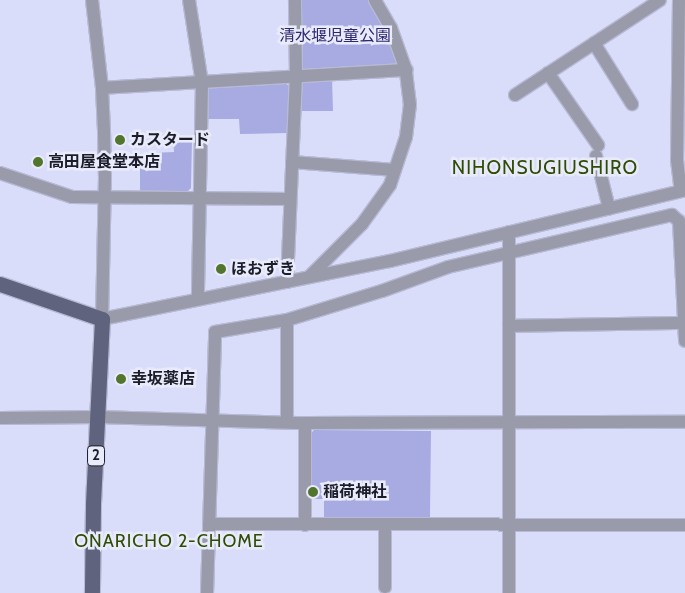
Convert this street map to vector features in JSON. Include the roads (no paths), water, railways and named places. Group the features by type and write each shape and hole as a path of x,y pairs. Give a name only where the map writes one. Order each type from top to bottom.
{"main road":[{"path":"0,284 102,319"},
{"name":"2","path":"92,593 102,319"}],"street":[{"path":"92,0 102,88 104,198 102,319 198,298 390,261 683,190 677,160 679,0"},
{"path":"189,0 202,83 198,199 198,298"},
{"path":"287,282 296,76 295,0"},
{"path":"309,278 362,224 390,186 407,129 410,105 406,70 391,28 376,0"},
{"path":"515,95 660,0"},
{"path":"594,43 632,104"},
{"path":"102,88 406,70"},
{"path":"548,73 597,151 609,208"},
{"path":"292,162 395,170"},
{"path":"0,173 61,195 104,198 290,199"},
{"path":"207,593 215,332 287,320 382,291 448,267 672,215 680,221 685,341"},
{"path":"509,232 509,593"},
{"path":"287,320 287,422"},
{"path":"509,326 684,324"},
{"path":"0,418 98,417 305,423 685,422"},
{"path":"305,423 305,525"},
{"path":"209,524 685,525"},
{"path":"385,524 385,587"}],"place":[{"name":"カスタード","path":"120,140"},
{"name":"高田屋食堂本店","path":"38,162"},
{"name":"ほおずき","path":"221,269"},
{"name":"幸坂薬店","path":"121,379"},
{"name":"稲荷神社","path":"313,492"}],"district":[{"name":"NIHONSUGIUSHIRO","path":"545,168"},
{"name":"ONARICHO 2-CHOME","path":"169,541"}],"park label":[{"name":"清水堰児童公園","path":"335,36"}]}
